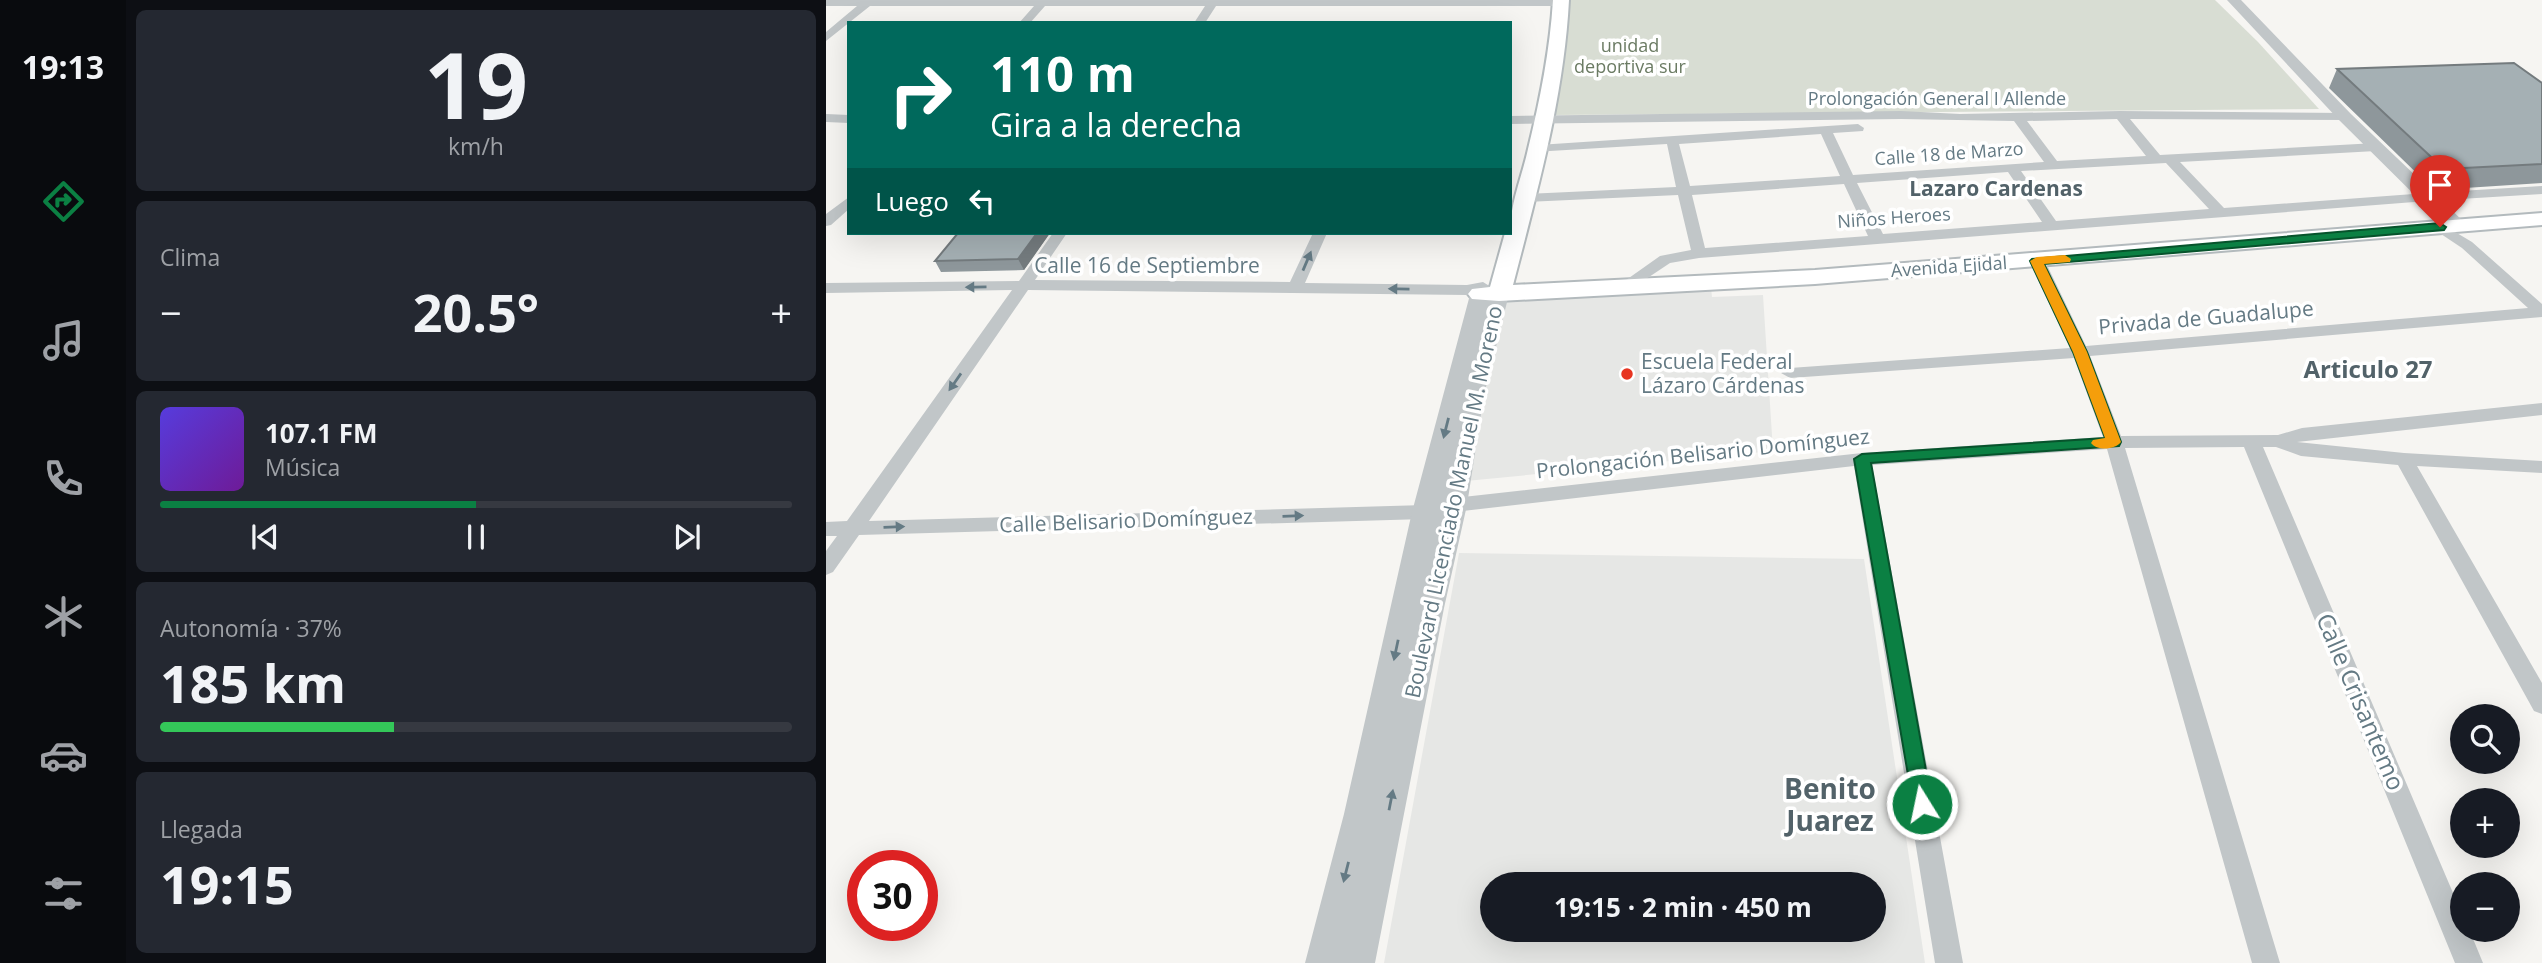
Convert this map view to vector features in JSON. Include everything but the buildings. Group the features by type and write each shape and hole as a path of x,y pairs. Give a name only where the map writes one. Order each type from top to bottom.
{"main road":[{"name":"Boulevard Licenciado Manuel M. Moreno","path":"1512,212 1537,120 1555,2"},
{"name":"Boulevard Licenciado Manuel M. Moreno","path":"1518,194 1538,149 1537,120"},
{"name":"Avenida Ejidal","path":"1486,290 2037,261 2542,208"},
{"name":"Avenida Ejidal","path":"1633,282 2439,218 2542,219"},
{"name":"Boulevard Licenciado Manuel M. Moreno","path":"1486,290 1498,235"},
{"name":"Boulevard Licenciado Manuel M. Moreno","path":"1486,290 1504,235"}],"street":[{"path":"2219,0 2268,42"},
{"path":"2234,0 2268,42 2367,147 2439,218 2542,312"},
{"path":"826,38 870,1"},
{"path":"1026,21 1044,1"},
{"path":"1200,21 1213,1"},
{"path":"826,3 1213,1 1412,6 1555,2"},
{"path":"2120,115 2221,214"},
{"name":"Prolongación General I Allende","path":"1512,120 1901,116 2337,116"},
{"path":"2017,116 2053,165"},
{"path":"826,118 847,118"},
{"path":"1538,149 1960,118"},
{"path":"1825,130 1877,238"},
{"path":"1672,140 1699,253"},
{"name":"Calle 18 de Marzo","path":"1518,194 1684,191 2053,165 2367,147"},
{"path":"2012,168 2052,226"},
{"path":"826,222 847,203"},
{"name":"Niños Heroes","path":"1633,282 1665,259 1699,253 1877,238 2221,214 2439,218"},
{"path":"826,567 1059,235"},
{"path":"1295,288 1319,235"},
{"path":"2037,261 2080,352 2114,442 2266,963"},
{"name":"Calle 16 de Septiembre","path":"826,288 1102,284 1486,290"},
{"name":"Boulevard Licenciado Manuel M. Moreno","path":"1323,963 1360,814 1417,609 1454,505 1470,373 1486,290"},
{"name":"Privada de Guadalupe","path":"1790,373 2080,352 2542,312"},
{"name":"Boulevard Licenciado Manuel M. Moreno","path":"1357,963 1417,609 1425,512 1470,373"},
{"name":"Prolongación Belisario Domínguez","path":"1425,512 1454,505 1862,459 2114,442 2278,441 2302,434 2542,409"},
{"name":"Calle Crisantemo","path":"2251,441 2469,963"},
{"path":"2278,441 2301,450 2542,467"},
{"path":"1862,459 1949,963"},
{"path":"2404,459 2542,704"},
{"name":"Calle Belisario Domínguez","path":"826,529 1425,512"}],"lane":[{"path":"2439,218 2542,190"}],"shaded area":[{"name":"Escuela Federal Lázaro Cárdenas","path":"1711,287 1712,297 1763,295 1773,451 1466,481 1502,296"},
{"path":"1459,553 1864,559 1925,963 1384,963"}],"green space":[{"name":"unidad deportiva sur","path":"1570,0 2215,0 2258,42 2319,109 1554,115"}],"slow traffic":[{"path":"2065,259 2037,261 2080,352 2114,442 2098,443"}],"place":[{"name":"Escuela Federal Lázaro Cárdenas","path":"1627,374"}],"district":[{"name":"Lazaro Cardenas","path":"1996,189"},
{"name":"Articulo 27","path":"2368,370"},
{"name":"Benito Juarez","path":"1830,805"}],"route":[{"path":"1922,804 1862,459 2114,442 2080,352 2037,261 2440,227"}]}
